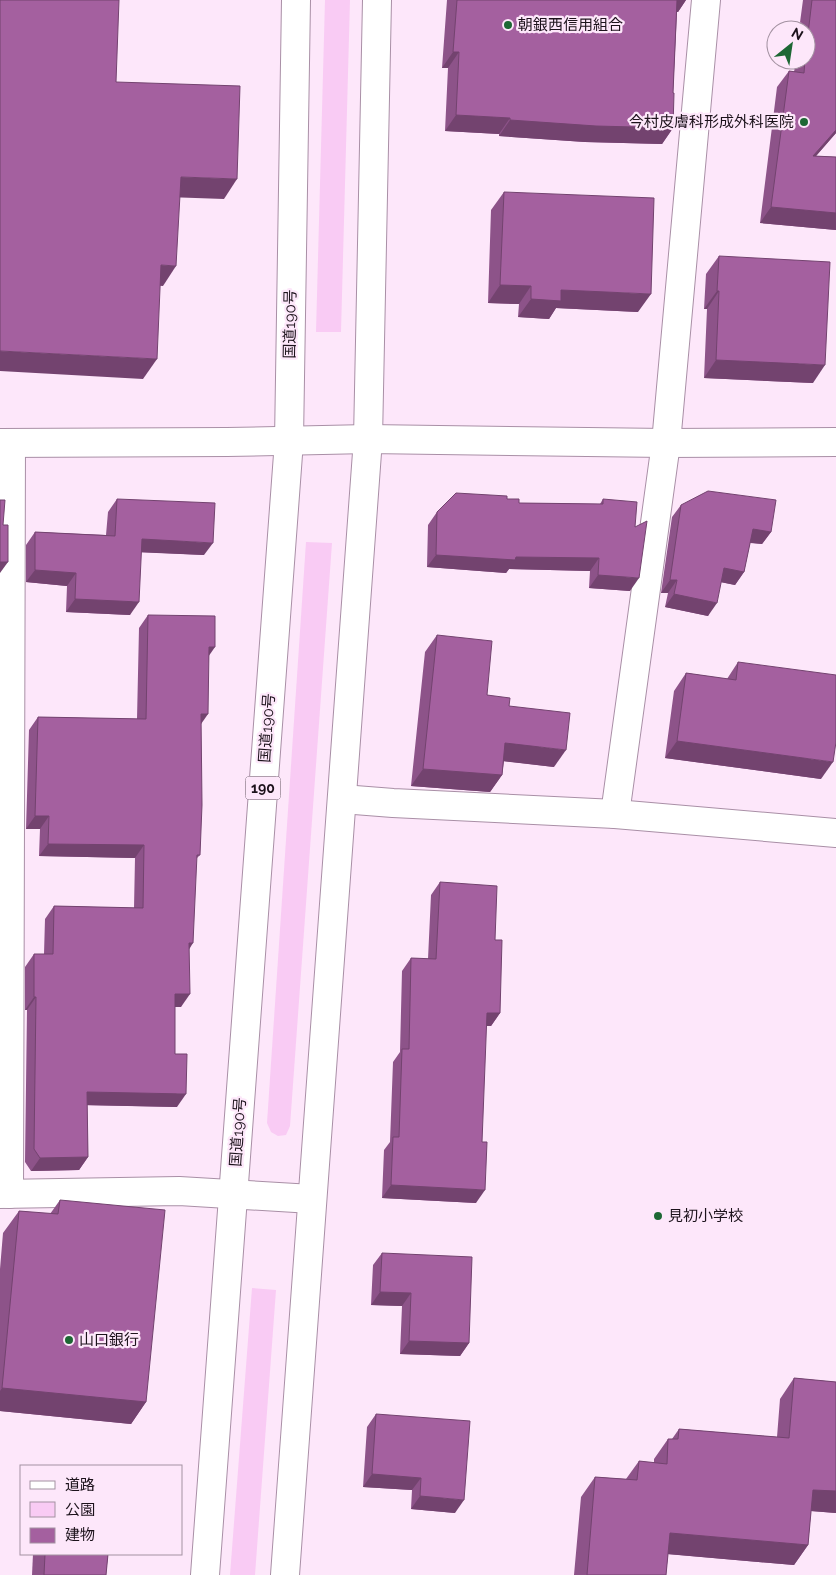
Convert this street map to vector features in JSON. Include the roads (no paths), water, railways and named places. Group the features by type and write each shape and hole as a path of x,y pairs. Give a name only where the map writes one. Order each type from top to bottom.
{"main road":[{"name":"国道190号","path":"204,1575 289,441 296,0"},
{"path":"285,1575 368,438 377,0"},
{"path":"615,814 666,443 706,0"},
{"path":"312,1200 179,1191 4,1194 6,443 289,441 368,438 666,443 836,442"},
{"path":"342,799 615,814 836,833"}],"place":[{"name":"朝銀西信用組合","path":"508,25"},
{"name":"今村皮膚科形成外科医院","path":"804,122"},
{"name":"見初小学校","path":"658,1216"},
{"name":"山口銀行","path":"69,1340"}]}
